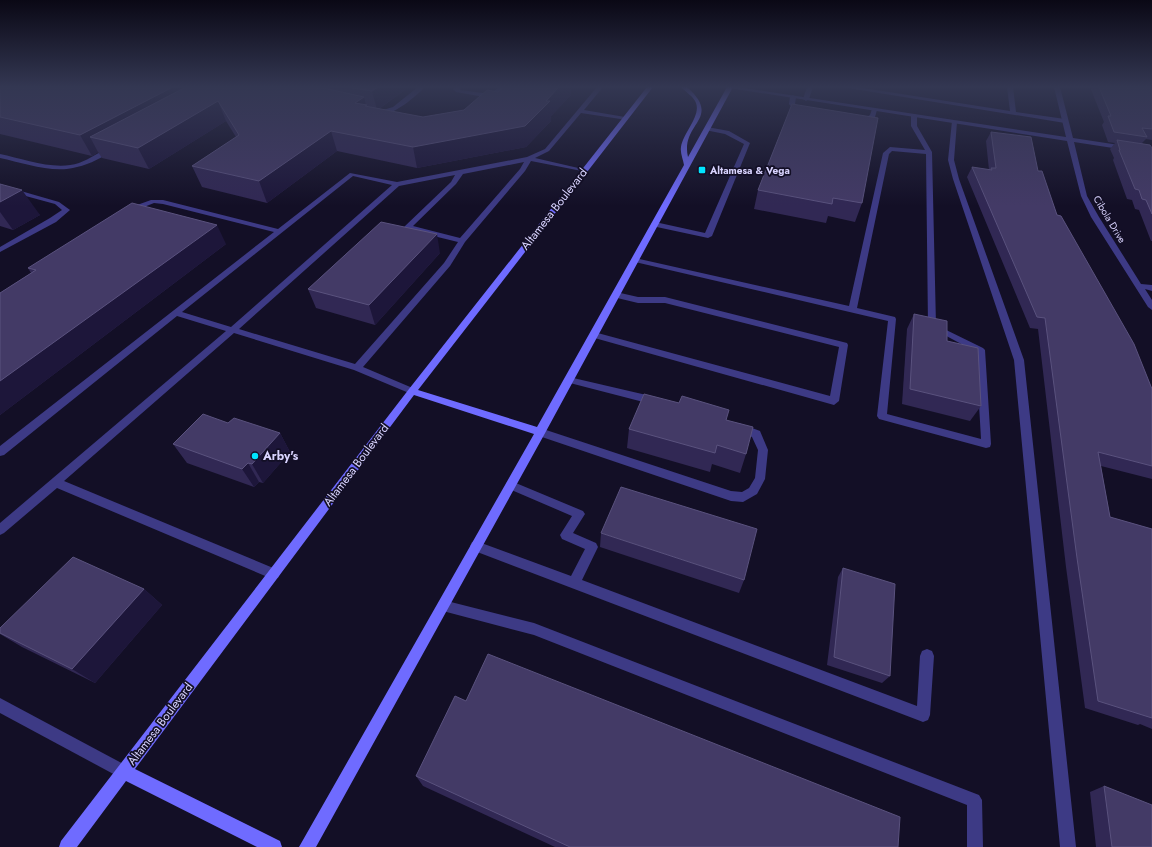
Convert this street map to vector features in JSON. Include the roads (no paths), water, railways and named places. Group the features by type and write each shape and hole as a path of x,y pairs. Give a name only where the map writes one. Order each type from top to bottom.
{"main road":[{"name":"Altamesa Boulevard","path":"66,847 412,391 619,127"},
{"path":"687,164 683,148 686,137 692,127"},
{"path":"307,847 511,485 707,129"},
{"path":"412,391 540,432"},
{"path":"124,772 274,847"}],"street":[{"path":"0,452 352,174 397,184 529,158 546,150 566,127"},
{"path":"635,260 892,319 882,416 986,444 980,350 932,326 929,152 914,127"},
{"path":"954,127 951,160 956,179 1019,360 1068,847"},
{"path":"985,127 1152,152"},
{"name":"Cibola Drive","path":"1066,127 1084,196 1094,217 1140,286 1152,307"},
{"path":"655,224 708,236 747,143 726,132 707,129"},
{"path":"0,156 57,167 69,167 93,159 121,144"},
{"path":"852,310 886,153 890,149 929,152"},
{"path":"529,158 585,171"},
{"path":"357,368 447,264 462,241 523,170 529,158"},
{"path":"460,171 454,183 408,227 462,241"},
{"path":"0,530 233,330 397,184"},
{"path":"0,187 57,203 66,210 53,220 0,250"},
{"path":"123,214 153,202 162,202 279,231"},
{"path":"1140,286 1152,288"},
{"path":"594,335 834,401 844,345 665,300 638,300 616,295"},
{"path":"176,313 357,368 412,391"},
{"path":"568,380 664,403"},
{"path":"540,432 731,496 744,497 753,491 760,479 763,450 756,434 732,425"},
{"path":"55,482 274,574"},
{"path":"511,485 579,514 566,535 592,547 574,583"},
{"path":"476,546 923,715 927,656"},
{"path":"443,606 534,629 974,800 975,847"},
{"path":"0,705 124,772"}],"place":[{"name":"Altamesa & Vega","path":"702,170"},
{"name":"Arby's","path":"255,456"}]}
